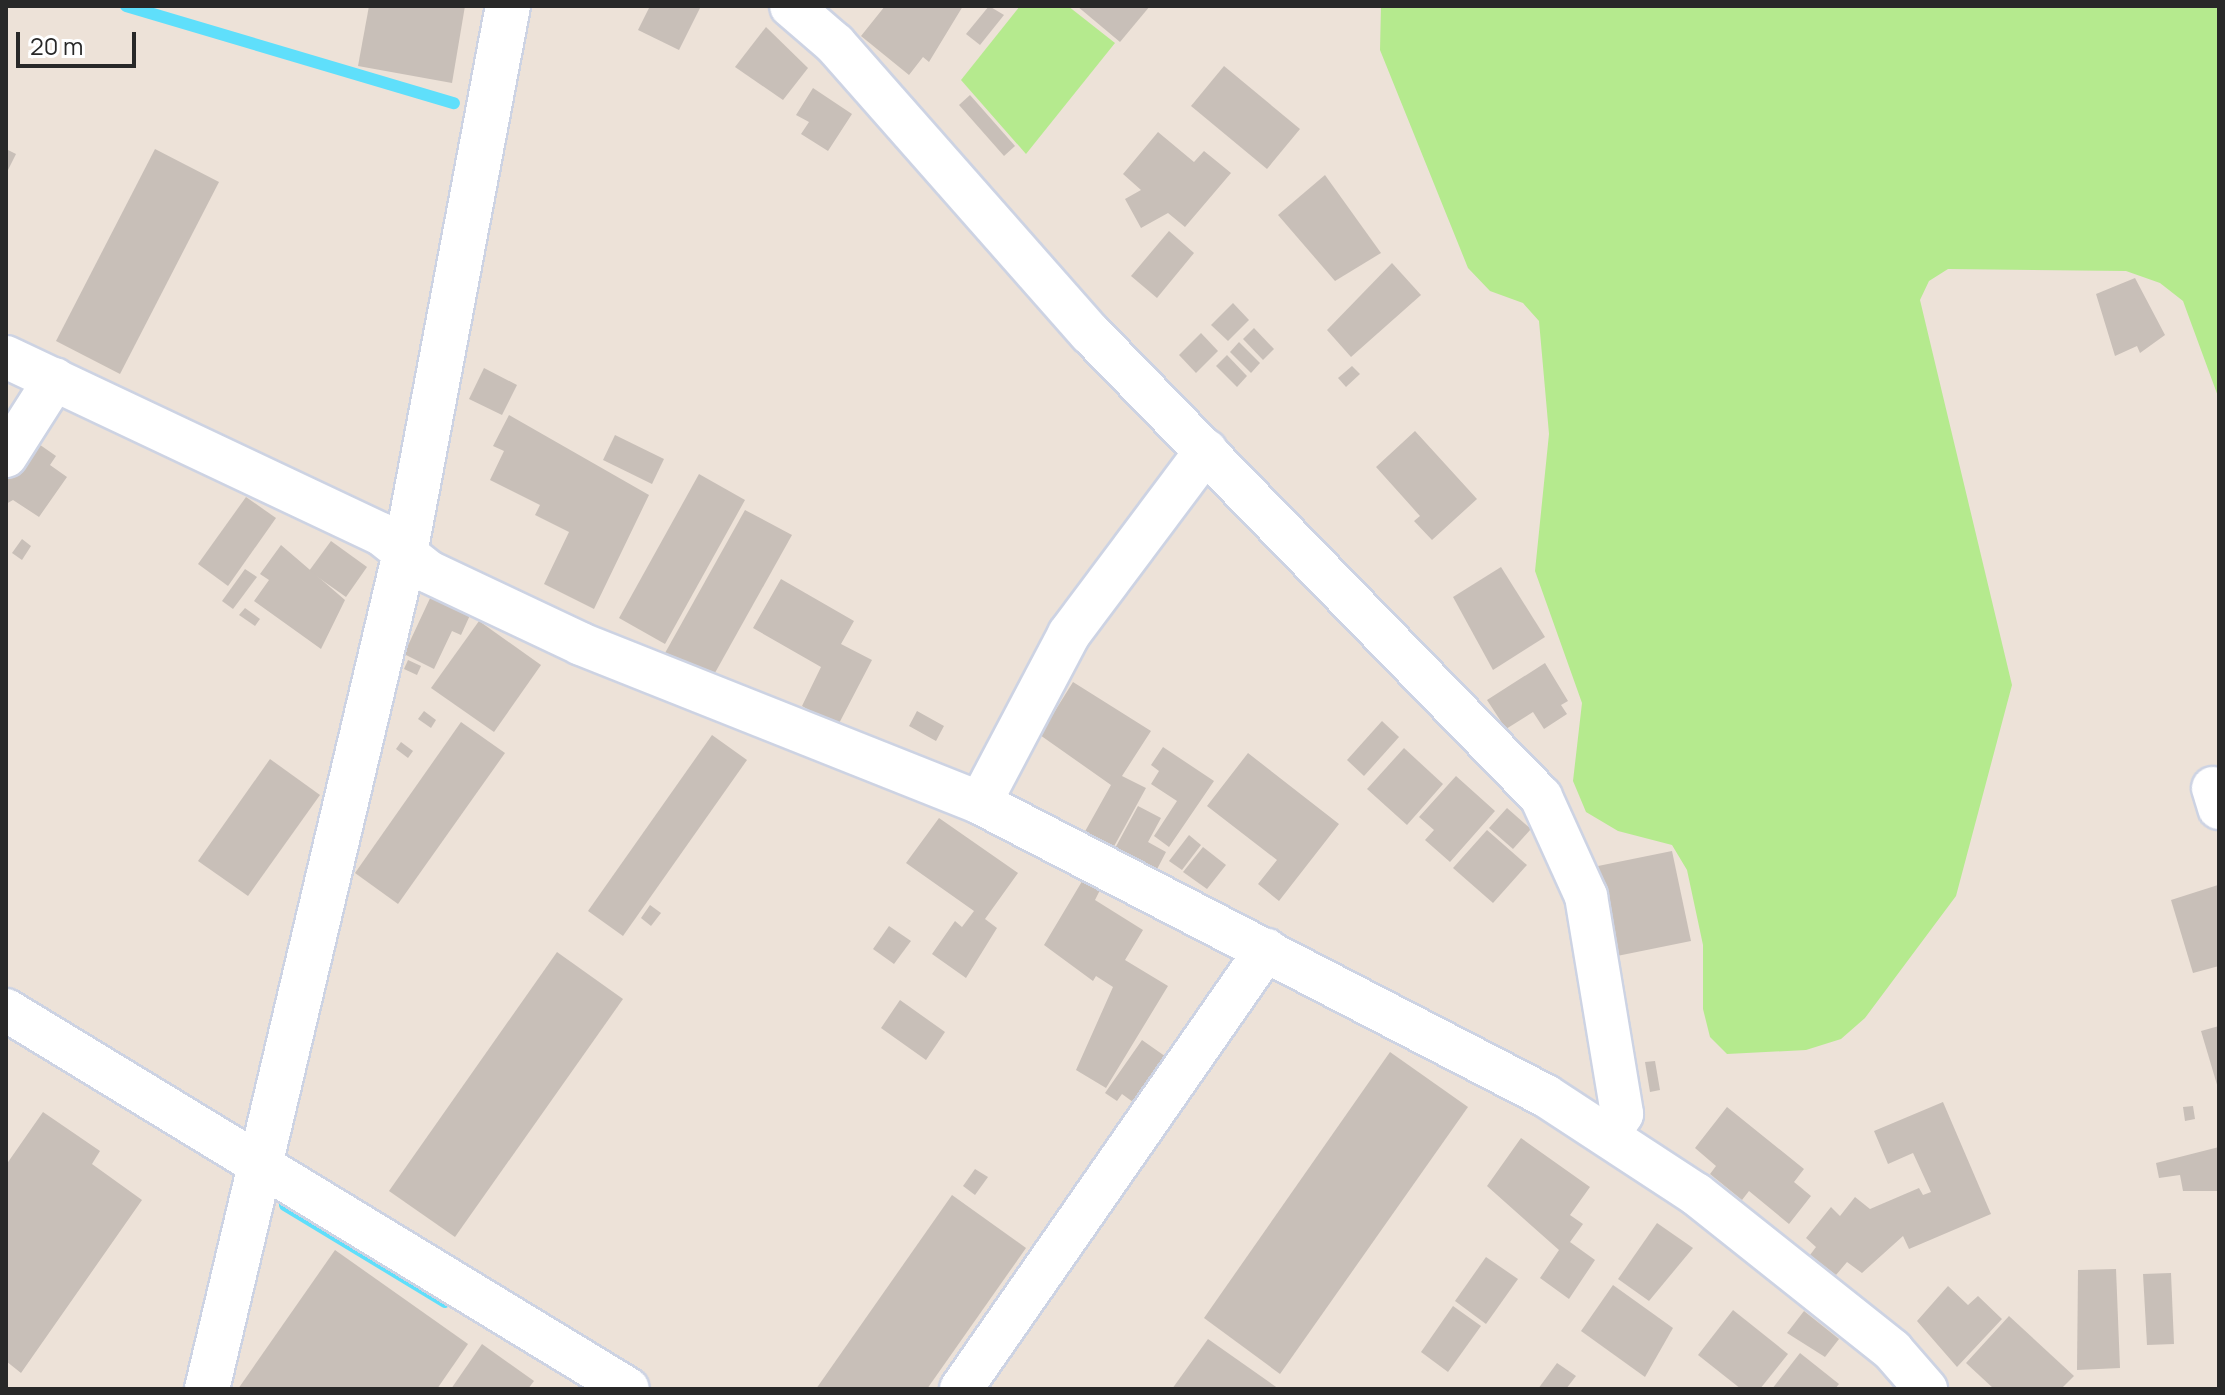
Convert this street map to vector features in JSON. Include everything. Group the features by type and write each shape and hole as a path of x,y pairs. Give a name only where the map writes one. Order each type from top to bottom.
{"street":[{"path":"207,1389 405,553 508,6"},
{"path":"791,6 835,44 1090,333 1541,797 1586,896 1622,1114 1609,1134"},
{"path":"6,357 381,534 429,572 581,644 980,803 1266,950 1609,1134 1882,1342 1926,1389"},
{"path":"6,456 55,379"},
{"path":"980,803 1069,634 1206,451"},
{"path":"961,1389 1266,950"},
{"path":"6,1010 261,1165 579,1377 628,1389"}],"green space":[{"path":"1020,6 1068,6 1115,43 1026,154 961,80"},
{"path":"1381,6 2219,6 2219,399 2183,301 2160,283 2126,271 1948,269 1929,281 1920,300 2012,685 1956,896 1865,1018 1841,1039 1806,1050 1727,1054 1710,1037 1703,1009 1703,945 1687,870 1672,845 1618,831 1586,812 1573,781 1582,703 1535,571 1549,434 1539,321 1523,303 1490,291 1468,268 1380,50"}],"building":[{"path":"369,6 465,6 452,83 358,66"},
{"path":"650,6 701,6 679,50 638,30"},
{"path":"885,6 963,6 929,62 923,57 909,75 861,36"},
{"path":"989,6 1004,15 980,45 966,34"},
{"path":"1077,6 1150,6 1120,42"},
{"path":"766,27 808,68 783,100 735,67"},
{"path":"1224,66 1300,129 1267,169 1191,106"},
{"path":"813,88 852,114 828,151 801,134 809,122 796,115"},
{"path":"970,95 1015,146 1004,156 959,105"},
{"path":"1158,132 1194,162 1204,151 1231,173 1185,227 1168,213 1141,228 1125,199 1141,190 1123,174"},
{"path":"6,149 16,154 6,174"},
{"path":"155,149 219,182 120,374 56,341"},
{"path":"1325,175 1381,253 1335,281 1278,215"},
{"path":"1169,231 1194,253 1157,298 1131,276"},
{"path":"1392,263 1421,295 1351,357 1327,330"},
{"path":"2135,278 2165,335 2140,353 2137,346 2115,356 2096,294"},
{"path":"1233,303 1249,320 1228,341 1211,325"},
{"path":"1254,328 1274,349 1263,360 1243,339"},
{"path":"1201,333 1218,351 1196,373 1179,355"},
{"path":"1239,342 1260,363 1251,373 1230,352"},
{"path":"1227,355 1247,376 1237,387 1216,366"},
{"path":"1352,366 1360,374 1346,387 1338,378"},
{"path":"484,368 517,385 502,415 469,399"},
{"path":"509,415 649,495 594,609 544,584 569,532 535,515 540,505 490,480 504,451 493,446"},
{"path":"1415,431 1477,499 1432,540 1414,521 1420,516 1376,467"},
{"path":"615,435 664,459 652,484 603,460"},
{"path":"33,440 56,456 50,465 67,477 39,517 13,500 6,504 6,478"},
{"path":"699,474 745,500 665,644 619,618"},
{"path":"246,497 276,518 228,586 198,564"},
{"path":"745,510 792,535 711,680 665,653"},
{"path":"22,539 31,546 22,560 12,553"},
{"path":"331,541 367,567 346,597 309,571"},
{"path":"281,545 345,600 321,649 254,601 269,580 260,574"},
{"path":"1501,567 1545,637 1493,670 1453,597"},
{"path":"245,569 257,577 233,609 222,601"},
{"path":"781,579 854,621 841,644 872,660 834,733 808,720 812,712 802,706 821,667 753,628"},
{"path":"432,594 471,613 461,635 452,631 434,669 404,654"},
{"path":"245,608 260,619 255,626 239,615"},
{"path":"479,621 541,665 494,732 431,688"},
{"path":"408,660 421,666 417,675 404,669"},
{"path":"1545,663 1568,701 1561,705 1567,714 1544,729 1533,712 1506,729 1487,700"},
{"path":"1073,682 1151,731 1122,776 1146,788 1112,850 1083,835 1111,785 1040,735"},
{"path":"424,711 436,720 431,728 418,719"},
{"path":"917,711 944,726 936,741 909,726"},
{"path":"1382,721 1399,737 1364,776 1347,760"},
{"path":"461,722 505,753 398,904 355,873"},
{"path":"712,735 747,760 623,936 588,911"},
{"path":"401,742 413,751 408,758 396,749"},
{"path":"1163,747 1214,781 1169,847 1154,836 1177,801 1151,784 1159,771 1151,765"},
{"path":"1404,748 1443,784 1407,825 1367,789"},
{"path":"1248,753 1339,824 1279,901 1258,884 1277,860 1207,806"},
{"path":"270,759 320,795 248,896 198,861"},
{"path":"1456,776 1495,811 1450,862 1425,840 1434,830 1419,817"},
{"path":"1138,806 1161,818 1148,842 1166,852 1154,875 1113,852"},
{"path":"1507,808 1531,829 1513,849 1489,828"},
{"path":"939,818 1018,873 985,919 997,928 966,978 932,954 955,921 962,927 974,911 906,863"},
{"path":"1487,830 1527,865 1493,903 1453,868"},
{"path":"1189,835 1201,845 1182,870 1169,861"},
{"path":"1203,847 1226,865 1207,889 1183,872"},
{"path":"1672,851 1691,941 1617,956 1598,866"},
{"path":"1084,878 1101,888 1095,900 1143,930 1125,960 1168,986 1106,1088 1076,1070 1113,987 1096,976 1093,981 1044,945"},
{"path":"2218,885 2219,966 2193,973 2171,900"},
{"path":"650,905 661,913 651,926 641,918"},
{"path":"889,926 911,941 894,964 873,949"},
{"path":"557,952 623,999 455,1237 389,1191"},
{"path":"900,1000 945,1032 926,1060 881,1028"},
{"path":"2219,1026 2219,1088 2218,1088 2201,1031"},
{"path":"1142,1040 1169,1059 1137,1105 1122,1094 1117,1101 1105,1093"},
{"path":"1390,1052 1468,1107 1280,1374 1204,1318"},
{"path":"1655,1061 1660,1090 1650,1092 1645,1062"},
{"path":"1943,1102 1991,1214 1909,1249 1903,1236 1862,1273 1847,1262 1836,1275 1810,1255 1816,1247 1806,1238 1831,1207 1840,1216 1855,1197 1870,1209 1919,1188 1923,1195 1931,1192 1913,1153 1888,1164 1874,1131"},
{"path":"2193,1106 2195,1119 2185,1121 2183,1107"},
{"path":"1727,1107 1804,1169 1794,1182 1811,1196 1789,1224 1749,1191 1742,1200 1710,1174 1716,1166 1695,1148"},
{"path":"43,1112 100,1151 92,1164 142,1200 21,1373 6,1361 6,1165"},
{"path":"1521,1138 1590,1187 1570,1215 1583,1224 1570,1242 1595,1260 1569,1299 1540,1278 1559,1250 1487,1186"},
{"path":"2219,1147 2219,1191 2183,1191 2180,1175 2159,1178 2156,1163"},
{"path":"975,1169 988,1177 975,1195 963,1186"},
{"path":"952,1195 1026,1248 927,1389 816,1389"},
{"path":"1657,1223 1693,1248 1649,1301 1618,1279"},
{"path":"335,1250 468,1344 437,1389 238,1389"},
{"path":"1486,1257 1518,1279 1486,1324 1455,1301"},
{"path":"2116,1269 2120,1368 2077,1370 2078,1270"},
{"path":"2171,1273 2174,1344 2147,1345 2143,1274"},
{"path":"1613,1285 1673,1328 1645,1377 1581,1331"},
{"path":"1948,1286 1968,1305 1978,1296 2002,1319 1957,1367 1917,1321"},
{"path":"1453,1306 1481,1326 1448,1372 1421,1352"},
{"path":"1733,1310 1788,1354 1760,1389 1741,1389 1698,1355"},
{"path":"1804,1311 1839,1339 1825,1357 1787,1333"},
{"path":"2009,1316 2074,1376 2061,1389 1994,1389 1966,1363"},
{"path":"1208,1339 1279,1389 1172,1389"},
{"path":"482,1344 534,1381 528,1389 451,1389"},
{"path":"1800,1353 1839,1384 1835,1389 1772,1389"},
{"path":"1557,1363 1576,1376 1566,1389 1538,1389"}],"waterway":[{"path":"126,6 454,103"},
{"path":"285,1205 445,1302"}]}
